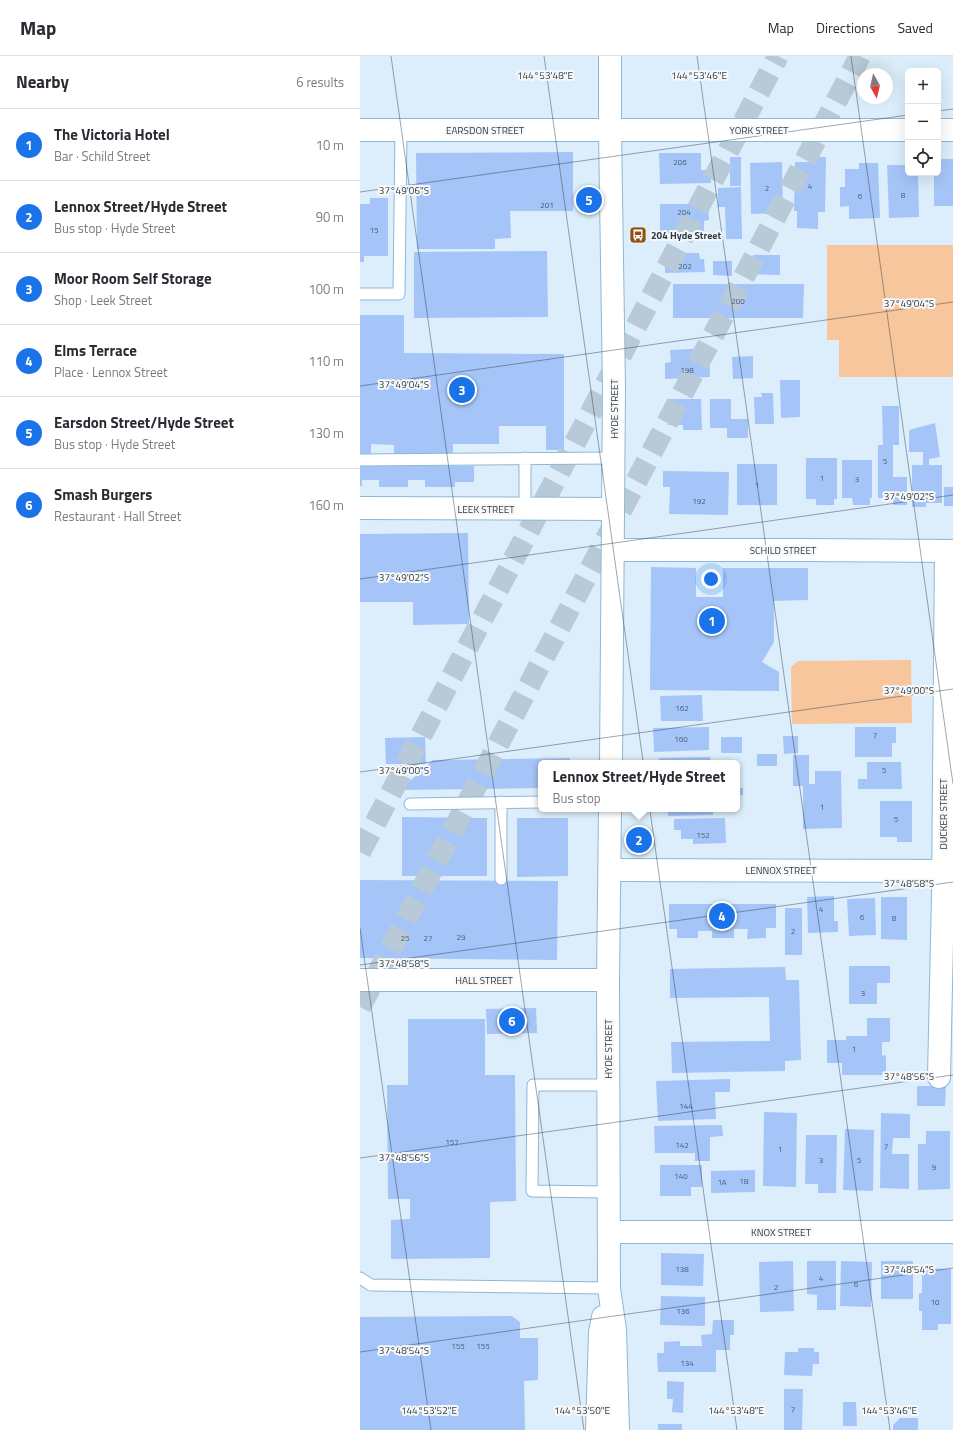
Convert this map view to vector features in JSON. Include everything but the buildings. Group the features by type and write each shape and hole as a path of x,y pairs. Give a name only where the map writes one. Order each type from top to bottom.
{"street":[{"name":"HYDE STREET","path":"610,56 614,458 611,760"},
{"name":"EARSDON STREET","path":"360,130 610,130"},
{"name":"YORK STREET","path":"610,130 905,130"},
{"path":"941,130 953,130"},
{"name":"LEEK STREET","path":"360,508 613,509"},
{"name":"SCHILD STREET","path":"613,550 725,549 950,551"},
{"name":"DUCKER STREET","path":"939,1077 948,871 950,551"},
{"name":"HYDE STREET","path":"610,812 608,980 609,1288 615,1330 618,1430"},
{"name":"LENNOX STREET","path":"610,870 948,871"},
{"name":"HALL STREET","path":"360,980 608,980"},
{"name":"KNOX STREET","path":"609,1232 953,1232"},
{"name":"HYDE STREET","path":"597,1430 600,1332 609,1288"}],"lane":[{"path":"360,294 399,294 401,130"},
{"path":"525,458 525,509"},
{"path":"360,460 614,458"},
{"path":"501,802 501,879"},
{"path":"410,804 538,802"},
{"path":"608,1085 533,1085 532,1191 609,1192"},
{"path":"360,1278 371,1285 609,1288"}],"shaded area":[{"path":"827,245 953,245 953,377 839,377 839,340 827,340"},
{"path":"911,660 912,723 792,724 791,667 798,661"}],"tunnel":[{"path":"360,852 778,56"},
{"path":"360,1007 860,56"}],"place":[{"name":"Earsdon Street/Hyde Street","path":"589,200"},
{"name":"204 Hyde Street","path":"638,235"},
{"name":"Moor Room Self Storage","path":"462,390"},
{"name":"The Victoria Hotel","path":"712,621"},
{"name":"Lennox Street/Hyde Street","path":"639,840"},
{"name":"Elms Terrace","path":"722,916"},
{"name":"Smash Burgers","path":"512,1021"}]}
